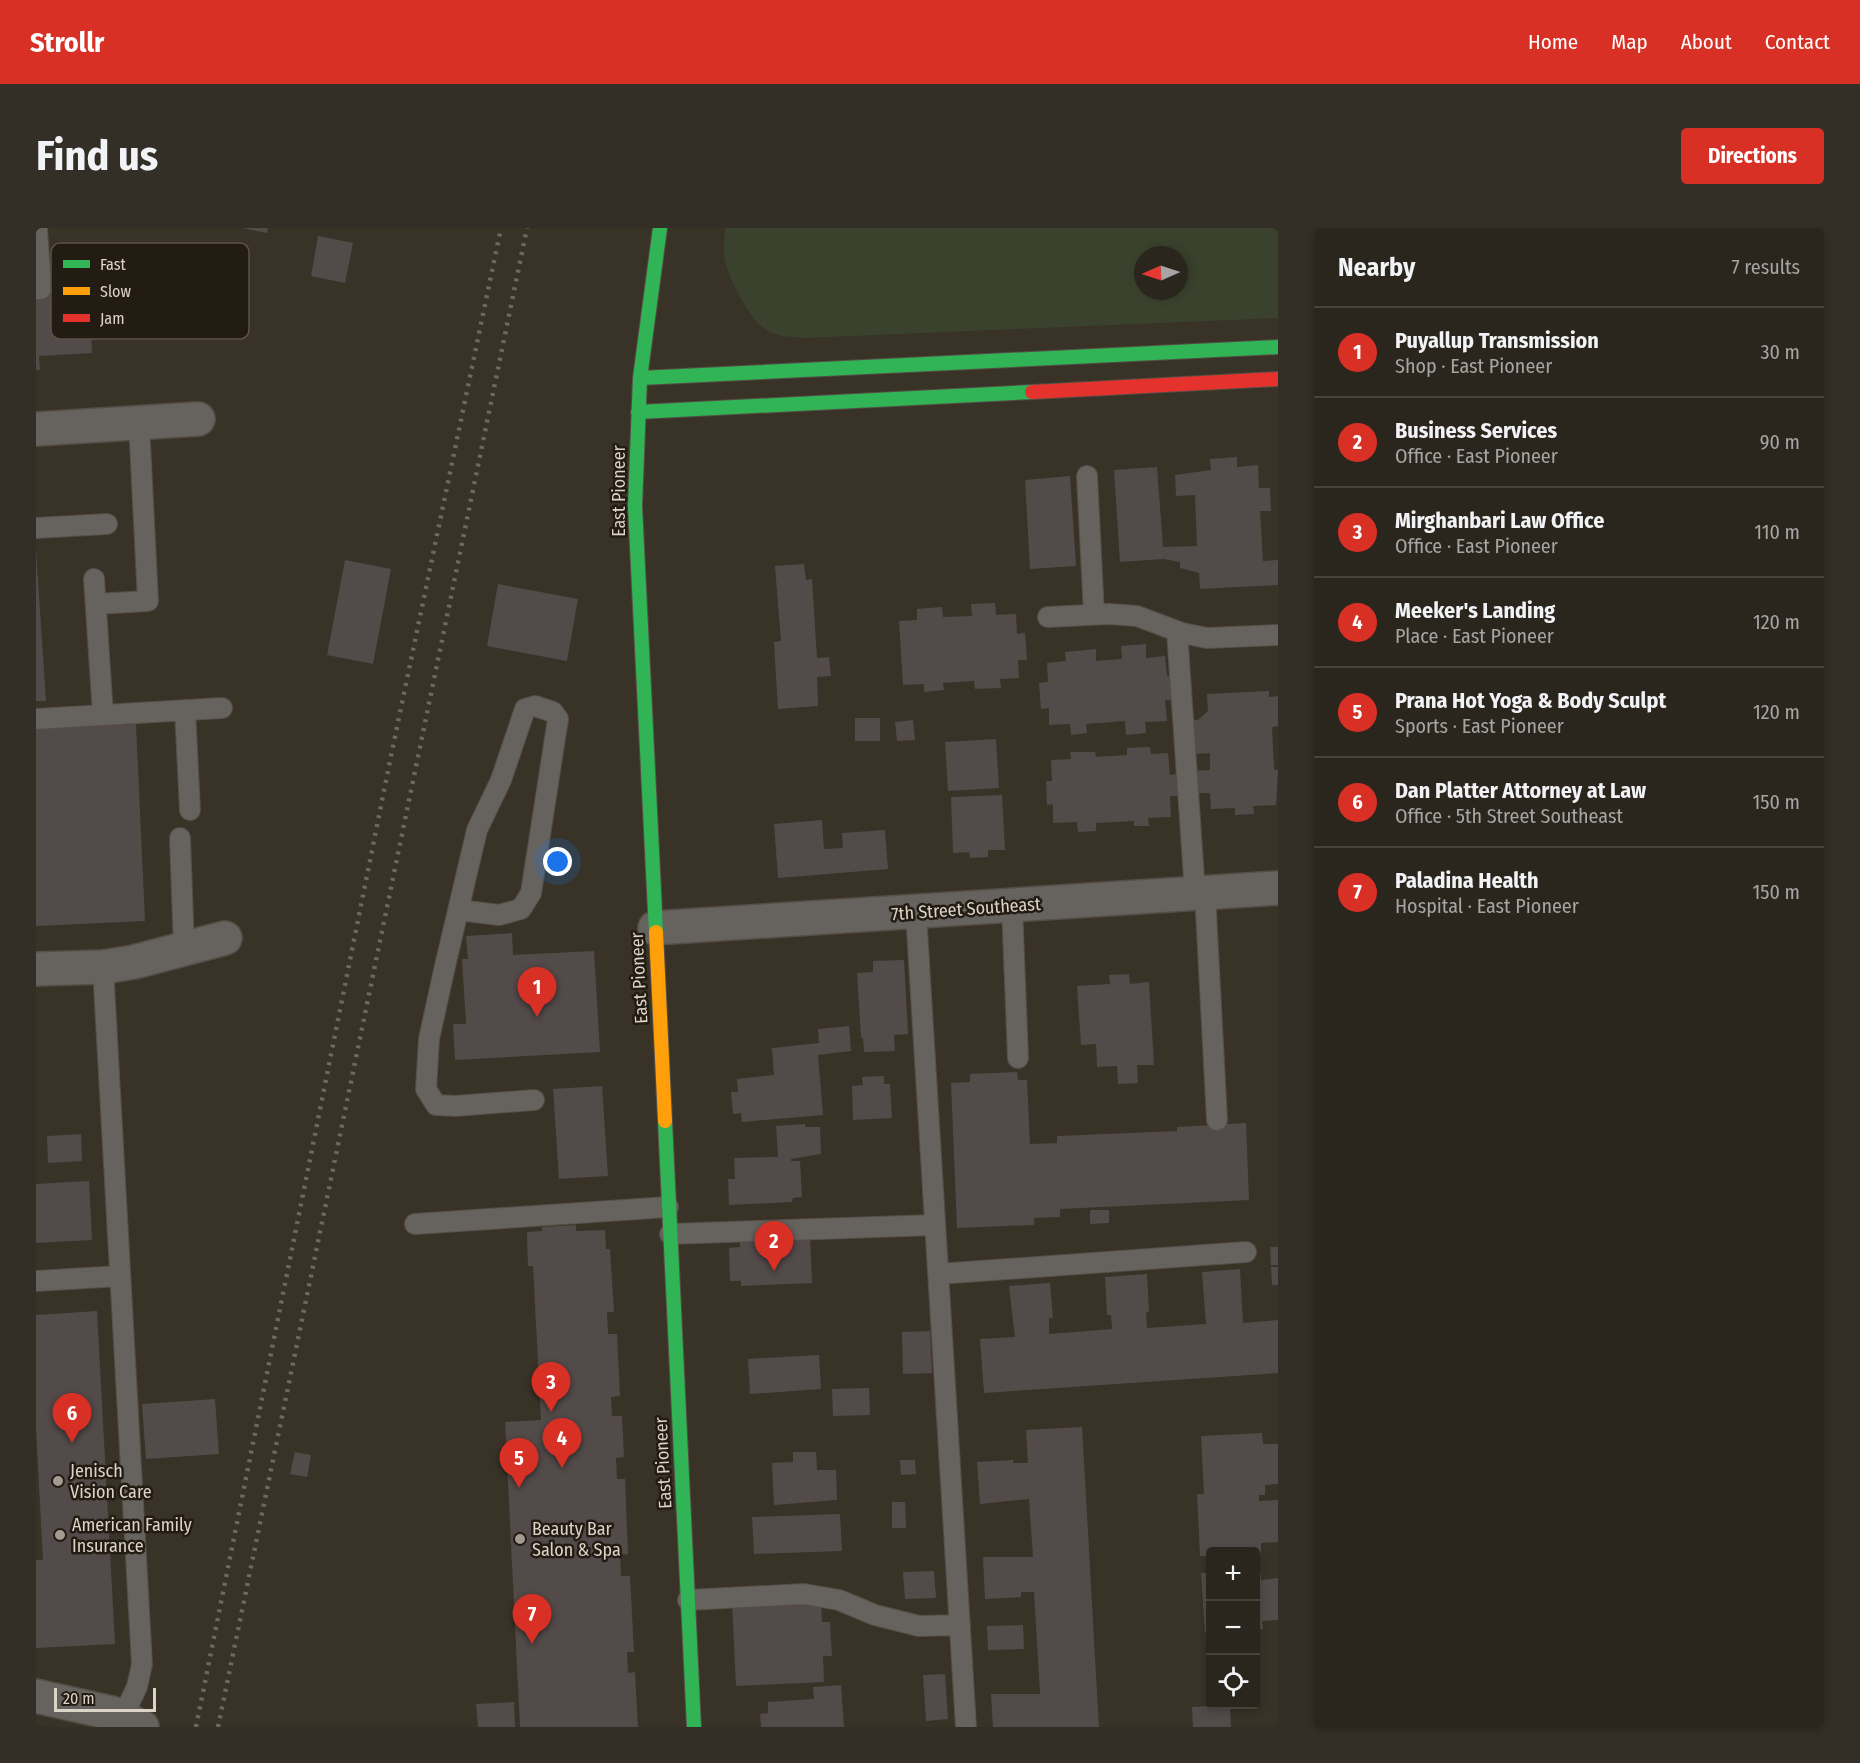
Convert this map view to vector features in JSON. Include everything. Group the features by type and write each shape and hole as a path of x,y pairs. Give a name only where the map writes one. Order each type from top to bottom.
{"main road":[{"name":"East Pioneer","path":"660,228 640,378 636,517 694,1727"},
{"path":"640,378 1278,347"},
{"path":"639,412 1278,379"}],"street":[{"path":"36,429 198,419"},
{"name":"7th Street Southeast","path":"655,928 1278,888"},
{"path":"36,969 103,967 225,938"},
{"path":"36,1696 81,1704 132,1722"}],"lane":[{"path":"36,289 41,289 37,228"},
{"path":"96,604 148,601 139,423"},
{"path":"1087,476 1094,614"},
{"path":"36,528 107,524"},
{"path":"94,579 103,715"},
{"path":"1048,617 1094,614 1137,616 1177,631 1207,638 1278,634"},
{"path":"1177,631 1217,1120"},
{"path":"459,910 500,915 521,909 531,893 558,719 553,712 535,706 525,709 501,780 477,830 429,1039 426,1089 436,1105 455,1106 534,1100"},
{"path":"36,719 222,708"},
{"path":"185,710 190,810"},
{"path":"180,838 184,949"},
{"path":"1012,906 1018,1058"},
{"path":"916,913 966,1727"},
{"path":"103,967 142,1664 132,1722"},
{"path":"415,1224 668,1207"},
{"path":"670,1234 935,1225"},
{"path":"938,1274 1246,1252"},
{"path":"36,1281 120,1276"},
{"path":"688,1600 804,1594 839,1600 875,1615 919,1626 960,1625"}],"green space":[{"path":"725,228 1278,228 1278,318 805,338 786,336 768,331 754,318 740,298 726,265"}],"building":[{"path":"242,228 268,228 267,233"},
{"path":"318,236 353,243 345,283 311,276"},
{"path":"51,296 51,339 91,339 92,353 39,356 40,370 36,370 36,297"},
{"path":"1237,457 1237,467 1258,465 1259,488 1270,488 1271,511 1260,511 1263,561 1278,560 1278,585 1200,589 1199,573 1180,568 1180,562 1164,559 1120,562 1114,470 1157,467 1163,547 1197,546 1195,495 1176,496 1175,475 1211,470 1210,459"},
{"path":"1070,476 1076,566 1030,569 1025,480"},
{"path":"36,550 46,701 36,701"},
{"path":"345,560 391,569 373,664 327,655"},
{"path":"804,564 806,580 812,579 817,658 829,657 831,676 817,677 818,706 778,709 774,642 781,641 775,566"},
{"path":"498,584 578,599 567,661 487,646"},
{"path":"995,603 996,615 1016,614 1017,634 1025,633 1027,660 1018,660 1019,678 1000,679 1001,688 975,689 974,681 943,683 944,690 924,692 924,684 903,685 899,621 917,620 917,609 942,607 943,617 972,616 971,604"},
{"path":"1146,644 1146,658 1165,656 1167,676 1172,676 1174,700 1165,700 1167,721 1145,722 1146,733 1126,735 1125,721 1086,724 1087,733 1071,735 1070,724 1049,725 1049,708 1041,709 1039,683 1048,682 1047,663 1066,661 1065,652 1096,649 1096,661 1122,659 1121,646"},
{"path":"1269,691 1269,697 1278,696 1278,726 1272,727 1274,770 1278,770 1276,805 1253,806 1254,814 1235,815 1235,808 1211,809 1210,793 1196,793 1195,771 1210,770 1210,753 1193,754 1191,720 1198,720 1208,711 1207,694"},
{"path":"855,718 880,718 880,741 855,741"},
{"path":"913,720 915,740 897,741 895,722"},
{"path":"136,724 145,921 36,926 36,729"},
{"path":"996,739 999,788 948,791 945,742"},
{"path":"1150,747 1151,754 1168,753 1170,775 1176,774 1178,796 1170,796 1171,817 1148,818 1149,826 1134,826 1134,821 1096,823 1096,831 1078,832 1077,822 1053,823 1053,804 1047,805 1046,781 1052,781 1051,760 1071,759 1070,752 1095,752 1096,757 1127,755 1127,748"},
{"path":"1002,795 1005,850 988,850 988,857 970,858 969,852 953,853 951,797"},
{"path":"822,820 824,849 843,848 842,833 885,830 888,869 778,878 774,824"},
{"path":"512,933 513,955 594,951 600,1052 455,1060 453,1024 466,1024 462,959 468,959 466,936"},
{"path":"904,960 908,1034 894,1035 895,1051 864,1052 857,973 873,972 873,961"},
{"path":"1129,974 1130,984 1149,982 1154,1065 1137,1065 1138,1083 1118,1084 1117,1066 1097,1067 1096,1044 1081,1045 1077,986 1110,984 1109,975"},
{"path":"849,1026 851,1051 818,1055 823,1115 742,1122 741,1113 733,1114 731,1092 738,1092 737,1079 774,1075 772,1048 819,1043 818,1029"},
{"path":"1017,1072 1018,1080 1027,1080 1030,1144 1057,1143 1057,1136 1177,1131 1177,1127 1246,1123 1249,1200 1060,1209 1060,1217 1034,1218 1034,1225 957,1228 951,1083 970,1082 970,1074"},
{"path":"884,1076 884,1084 890,1084 892,1118 853,1120 852,1086 863,1085 862,1077"},
{"path":"602,1086 608,1176 559,1179 553,1089"},
{"path":"805,1124 805,1127 820,1127 821,1154 791,1159 791,1161 800,1161 802,1197 793,1198 792,1202 729,1205 728,1179 735,1179 734,1158 778,1157 776,1126"},
{"path":"81,1134 82,1161 48,1163 47,1136"},
{"path":"89,1181 92,1240 36,1243 36,1184"},
{"path":"1090,1210 1109,1210 1109,1223 1090,1224"},
{"path":"576,1225 576,1231 605,1230 606,1249 610,1249 614,1312 607,1312 608,1334 617,1334 620,1396 611,1397 612,1416 622,1416 624,1457 616,1458 617,1479 625,1479 628,1554 620,1555 621,1576 630,1576 634,1652 627,1652 628,1673 635,1672 638,1727 520,1727 505,1422 541,1420 533,1266 528,1266 527,1232 542,1231 542,1227"},
{"path":"810,1237 812,1283 741,1286 741,1281 730,1281 729,1248 740,1247 740,1240"},
{"path":"1270,1247 1278,1247 1278,1265 1271,1265"},
{"path":"1271,1267 1278,1267 1278,1285 1272,1285"},
{"path":"1240,1269 1243,1323 1278,1320 1278,1373 984,1393 980,1339 1015,1337 1009,1286 1050,1283 1053,1318 1049,1318 1049,1334 1112,1329 1111,1315 1107,1315 1105,1277 1147,1274 1149,1312 1146,1312 1147,1328 1206,1324 1202,1272"},
{"path":"97,1311 115,1644 36,1648 36,1560 43,1560 36,1428 36,1315"},
{"path":"930,1331 932,1373 903,1374 902,1332"},
{"path":"819,1355 821,1389 750,1394 748,1359"},
{"path":"869,1388 870,1415 833,1416 832,1389"},
{"path":"215,1399 219,1454 146,1459 142,1404"},
{"path":"1082,1427 1099,1727 993,1727 991,1694 1040,1694 1034,1592 1021,1592 1021,1597 985,1599 983,1557 1033,1557 1029,1499 980,1504 977,1462 1013,1460 1013,1463 1028,1463 1026,1430"},
{"path":"1262,1433 1263,1444 1278,1444 1278,1484 1265,1485 1265,1495 1259,1495 1259,1501 1278,1500 1278,1542 1261,1543 1261,1553 1260,1547 1206,1547 1206,1556 1200,1556 1197,1494 1204,1494 1201,1436"},
{"path":"295,1452 311,1455 307,1477 290,1474"},
{"path":"793,1452 816,1452 817,1470 836,1470 837,1500 774,1505 772,1463 793,1462"},
{"path":"900,1460 915,1460 916,1474 901,1475"},
{"path":"892,1502 905,1502 906,1528 892,1528"},
{"path":"840,1514 842,1551 754,1554 752,1517"},
{"path":"1260,1569 1261,1580 1278,1578 1278,1620 1262,1621 1263,1629 1260,1629"},
{"path":"934,1571 936,1598 905,1599 903,1572"},
{"path":"1201,1573 1206,1573 1205,1633"},
{"path":"821,1600 822,1622 830,1622 832,1656 823,1656 824,1682 736,1686 732,1604"},
{"path":"1023,1625 1024,1649 988,1650 987,1626"},
{"path":"945,1674 948,1719 926,1721 923,1675"},
{"path":"841,1685 844,1727 761,1727 760,1714 768,1713 768,1702 814,1699 813,1687"},
{"path":"514,1702 515,1727 478,1727 476,1704"},
{"path":"1192,1707 1230,1709 1231,1727 1193,1727"}],"railway":[{"path":"196,1727 392,751 501,228"},
{"path":"218,1727 527,228"}],"traffic: fast":[{"path":"656,932 635,506 640,378 660,228"},
{"path":"640,378 1278,347"},
{"path":"638,412 1032,392"},
{"path":"665,1121 694,1727"}],"traffic: slow":[{"path":"656,932 665,1121"}],"traffic: jam":[{"path":"1032,392 1278,379"}],"place":[{"name":"Puyallup Transmission","path":"537,1017"},
{"name":"Business Services","path":"774,1271"},
{"name":"Mirghanbari Law Office","path":"551,1412"},
{"name":"Dan Platter Attorney at Law","path":"72,1443"},
{"name":"Meeker's Landing","path":"562,1468"},
{"name":"Jenisch Vision Care","path":"58,1481"},
{"name":"Prana Hot Yoga & Body Sculpt","path":"519,1488"},
{"name":"American Family Insurance","path":"60,1535"},
{"name":"Beauty Bar Salon & Spa","path":"520,1539"},
{"name":"Paladina Health","path":"532,1644"}]}
